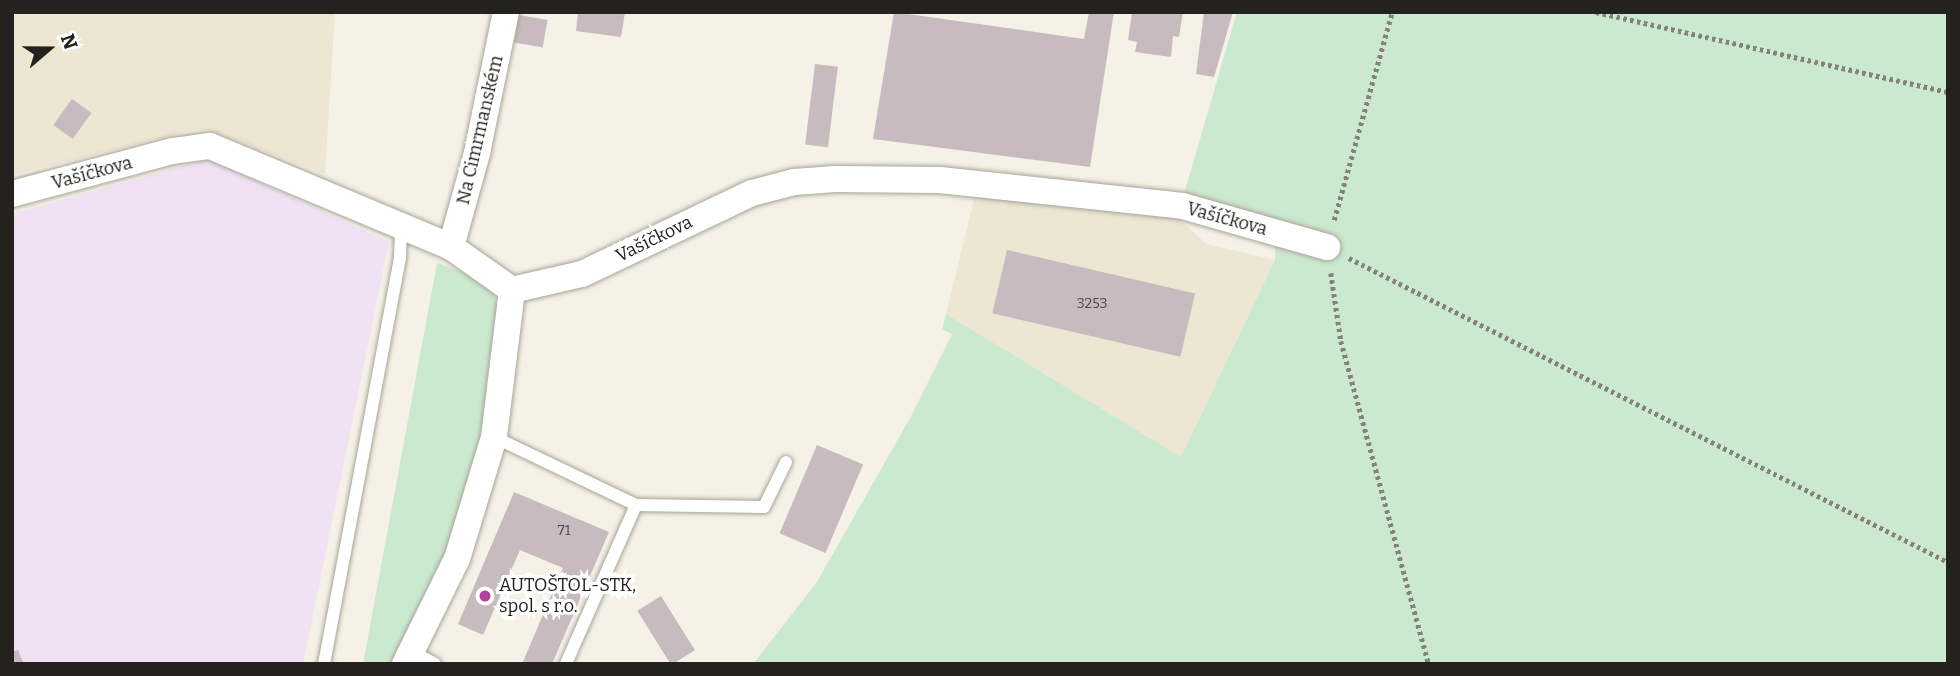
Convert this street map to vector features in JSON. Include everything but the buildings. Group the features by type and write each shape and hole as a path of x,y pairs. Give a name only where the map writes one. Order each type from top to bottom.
{"street":[{"name":"Na Cimrmanském","path":"450,247 477,153 506,12"},
{"name":"Vašíčkova","path":"12,194 173,151 210,146 450,247 512,290 582,274 752,193 794,183 835,179 940,180 1183,206 1327,247"},
{"path":"408,658 457,559 494,437 512,290"}],"lane":[{"path":"324,664 400,257 401,228"},
{"path":"494,437 636,505 764,507 786,462"},
{"path":"566,664 636,505"},
{"path":"408,658 435,664"}],"path":[{"path":"1392,12 1327,247 1341,341 1429,664"},
{"path":"1596,12 1948,92"},
{"path":"1327,247 1948,562"}],"shaded area":[{"path":"12,12 335,12 325,174 211,131 196,129 12,175"},
{"path":"208,159 389,242 303,664 12,664 12,214"},
{"path":"975,195 1174,215 1207,244 1275,260 1181,457 946,314"}],"green space":[{"path":"1237,12 1948,12 1948,664 753,664 817,582 910,418 952,334 942,329 946,314 1181,457 1275,260 1275,246 1184,194"},
{"path":"437,263 485,280 494,295 498,312 488,416 445,556 391,664 363,664"}],"place":[{"name":"AUTOŠTOL-STK, spol. s r.o.","path":"485,596"}]}
